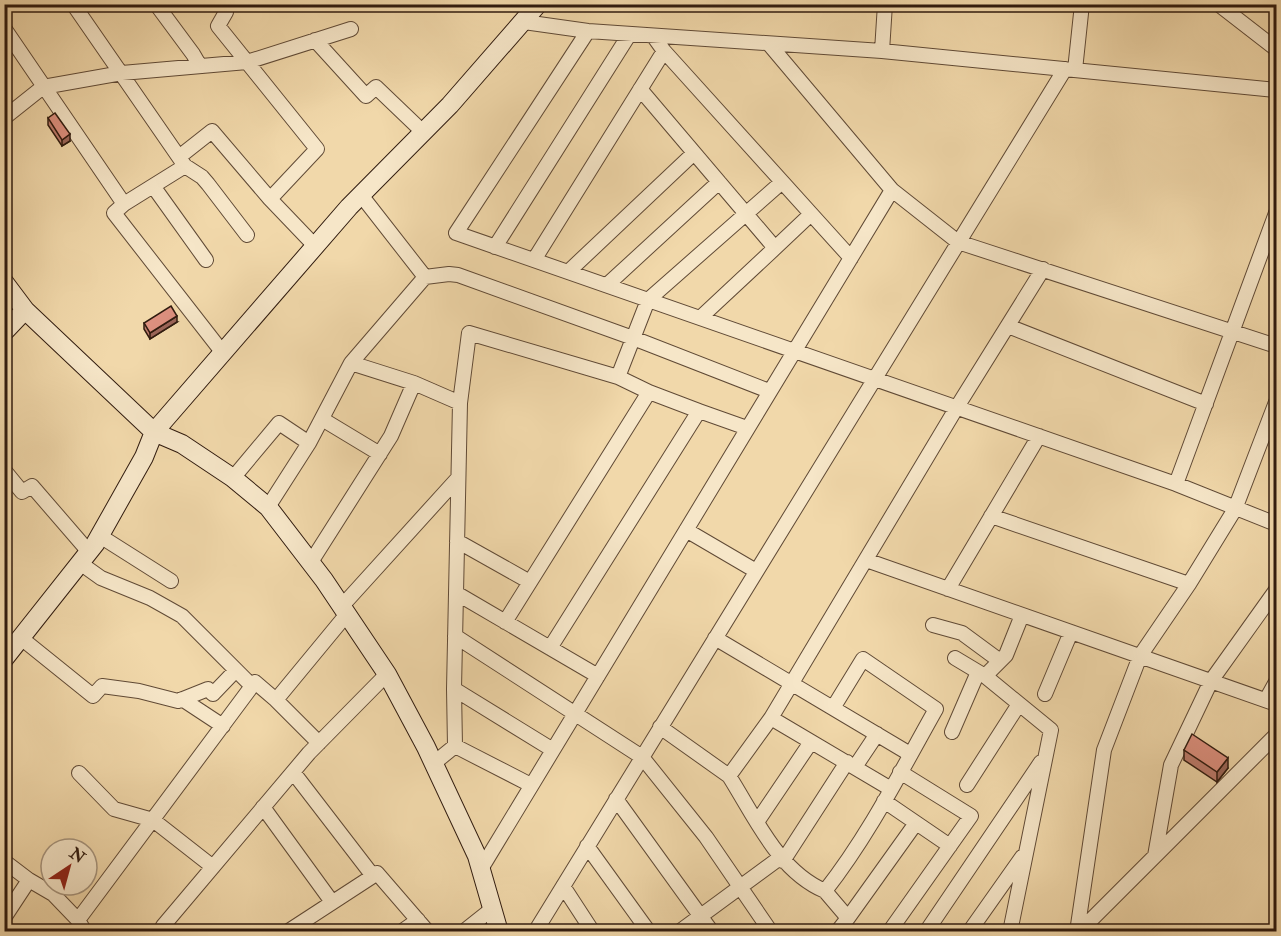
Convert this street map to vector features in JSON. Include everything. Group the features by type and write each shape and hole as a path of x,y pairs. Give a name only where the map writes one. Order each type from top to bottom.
{"street":[{"path":"74,4 182,161 202,177 248,235"},
{"path":"156,4 200,66"},
{"path":"222,4 226,12 218,26 317,149 270,199"},
{"path":"4,660 100,536 144,457 154,432 315,246 423,132 538,4"},
{"path":"882,51 885,4"},
{"path":"535,932 958,242 1070,70 1082,4"},
{"path":"1218,4 1276,49"},
{"path":"524,22 629,35 882,51 1276,90"},
{"path":"4,28 124,204"},
{"path":"4,117 43,87 122,73 247,62 351,29"},
{"path":"588,31 456,233 1176,484 1276,524"},
{"path":"495,247 629,35"},
{"path":"654,37 664,51 850,258"},
{"path":"315,40 366,96 376,87 423,132"},
{"path":"769,44 892,190 958,242 1276,346"},
{"path":"534,260 664,51"},
{"path":"640,89 775,248"},
{"path":"223,353 114,213 153,186 212,131 270,199 315,246"},
{"path":"568,272 694,153"},
{"path":"607,285 719,182"},
{"path":"618,377 648,300 782,182"},
{"path":"153,186 206,260"},
{"path":"481,869 892,190"},
{"path":"361,195 425,277"},
{"path":"1176,484 1276,213"},
{"path":"700,318 811,214"},
{"path":"729,776 771,718 957,407 1043,269"},
{"path":"268,507 309,443 351,363 425,277 455,274 633,338 770,391"},
{"path":"4,282 25,310 154,432 182,444 233,478 268,507 310,562 387,674 433,764 477,856 499,932"},
{"path":"4,332 25,310"},
{"path":"1008,326 1206,404"},
{"path":"455,746 454,689 460,403 469,333 618,377 649,392 747,428"},
{"path":"351,363 414,383 460,403"},
{"path":"310,562 391,436 414,383"},
{"path":"505,622 649,392"},
{"path":"1078,932 1104,750 1140,656 1189,584 1235,509 1276,402"},
{"path":"550,648 699,411"},
{"path":"322,418 380,454"},
{"path":"233,478 279,423 309,443"},
{"path":"948,589 1039,436"},
{"path":"4,470 22,492 32,486 101,578 150,598 182,616 252,686"},
{"path":"276,700 344,610 458,478"},
{"path":"991,516 1189,584"},
{"path":"686,530 756,571"},
{"path":"100,536 171,581"},
{"path":"457,541 530,582"},
{"path":"866,560 1271,702 1276,682"},
{"path":"1155,856 1171,765 1211,681 1276,590"},
{"path":"456,593 598,676"},
{"path":"952,732 982,674 1006,655 1022,615"},
{"path":"933,625 962,633 1000,661"},
{"path":"1046,694 1071,632"},
{"path":"455,636 642,757 706,837 771,932"},
{"path":"21,638 93,696 102,686 139,691 178,701 208,689 213,694 236,670"},
{"path":"715,638 910,754"},
{"path":"955,658 982,674 1051,730 1010,932"},
{"path":"825,891 844,867 936,709 863,659 833,708"},
{"path":"163,930 319,742 387,674"},
{"path":"4,861 53,894 80,927 153,820 255,682 319,742"},
{"path":"454,689 553,750"},
{"path":"182,699 223,726"},
{"path":"968,786 1019,704"},
{"path":"771,718 851,764 916,823 950,846"},
{"path":"660,727 729,776 782,859 812,885 825,891 848,918"},
{"path":"679,932 782,859 851,764 877,734"},
{"path":"1078,932 1276,735"},
{"path":"757,822 811,742"},
{"path":"433,764 455,746"},
{"path":"455,746 531,785"},
{"path":"926,932 1046,755"},
{"path":"293,772 373,876"},
{"path":"889,932 971,816 900,772"},
{"path":"80,773 114,809 153,820 213,867"},
{"path":"616,799 712,932"},
{"path":"263,807 332,902"},
{"path":"837,932 916,823"},
{"path":"587,846 649,932"},
{"path":"969,932 1025,853"},
{"path":"287,932 377,873 428,932"},
{"path":"4,918 29,880"},
{"path":"563,886 593,932"},
{"path":"463,932 492,909"},
{"path":"401,932 418,920"}],"building":[{"path":"55,113 70,134 62,140 48,118"},
{"path":"171,306 177,316 150,333 144,323"},
{"path":"1192,734 1228,758 1217,772 1184,750"}]}
